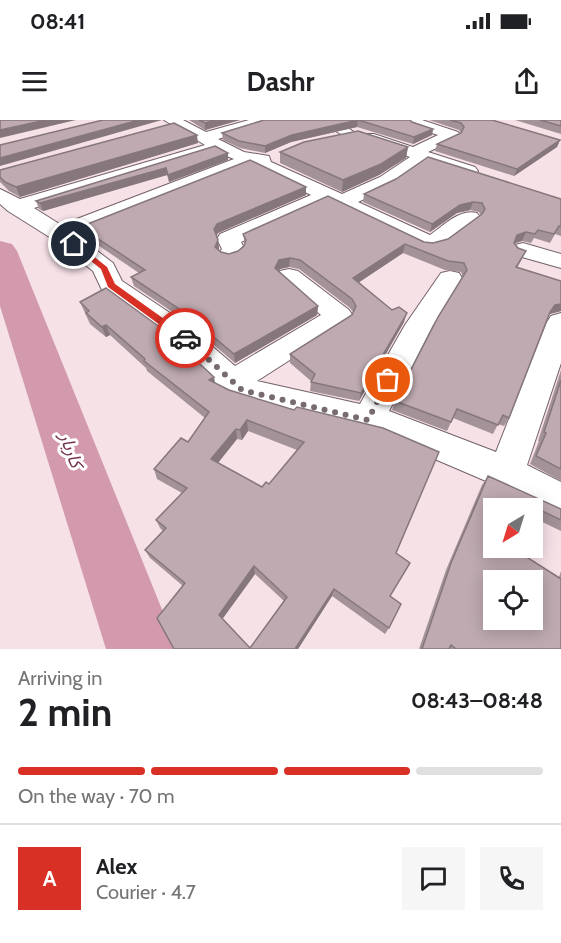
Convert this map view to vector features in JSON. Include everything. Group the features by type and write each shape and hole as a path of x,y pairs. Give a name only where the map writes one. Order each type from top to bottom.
{"street":[{"path":"324,120 360,128"},
{"path":"231,254 234,250 228,239 335,198 387,181 419,154 452,135 416,123"},
{"path":"169,124 212,141 232,154 251,159 431,244 470,217"},
{"path":"8,201 212,141 261,124"},
{"path":"328,141 360,128"},
{"path":"360,128 358,134 481,175"},
{"path":"59,233 251,159 267,160 277,155"},
{"path":"8,201 59,233 104,268 111,285 176,330 242,390 387,424 506,473 561,502"},
{"path":"523,250 561,261"},
{"path":"233,382 339,316 289,276"},
{"path":"368,420 404,351 450,278"},
{"path":"506,473 561,322"}],"building":[{"path":"0,120 46,120 0,130"},
{"path":"103,120 139,120 0,158 0,145"},
{"path":"199,120 216,120 205,123"},
{"path":"264,120 358,120 292,135 265,146 239,141 222,133"},
{"path":"358,120 410,120 433,129 414,137"},
{"path":"450,120 492,120 560,140 517,169 437,144 461,133 464,127 461,123"},
{"path":"540,120 561,120 561,126"},
{"path":"174,123 197,135 16,187 0,177 0,170"},
{"path":"358,131 408,147 381,164 343,180 280,152 304,142"},
{"path":"215,146 228,153 168,175 166,168 40,203 36,201"},
{"path":"428,157 561,199 561,226 554,234 538,230 535,234 526,232 517,235 514,243 518,248 526,251 516,267 561,281 561,304 555,305 550,312 509,418 503,415 498,425 457,409 451,422 395,401 438,317 467,270 464,263 448,261 405,244 353,278 392,310 399,307 407,313 361,393 311,382 315,374 290,354 352,315 356,306 352,299 300,260 290,258 279,260 275,268 318,306 234,354 184,312 131,277 145,270 80,227 250,160 306,187 217,224 214,229 218,240 215,247 221,252 229,254 238,251 244,246 246,240 243,234 328,196 424,242 433,243 448,239 482,214 485,209 482,203 473,202 460,205 432,224 364,194 396,179"},
{"path":"106,288 161,328 214,377 209,380 229,390 294,410 297,407 383,428 439,452 396,553 410,563 390,596 401,604 389,628 334,589 295,649 174,649 157,618 185,583 145,550 166,528 156,520 187,488 154,469 181,438 188,442 209,412 144,361 145,359 106,325 102,327 86,313 89,311 80,302","holes":["247,420 304,442 269,484 266,482 262,487 211,459 236,429 240,430","254,566 287,597 250,648 219,615"]},
{"path":"561,380 561,469 536,456 546,433 544,432"},
{"path":"488,476 537,498 483,498 483,558 528,558 561,579 561,649 456,649 451,645 449,649 422,649 451,563"},
{"path":"543,501 561,509 561,520 543,511"}],"waterway":[{"name":"کاربار","path":"0,251 142,649"}],"way so far":[{"path":"185,338 242,390 368,420 388,380"}],"route":[{"path":"74,244 104,268 111,285 185,338"}]}
